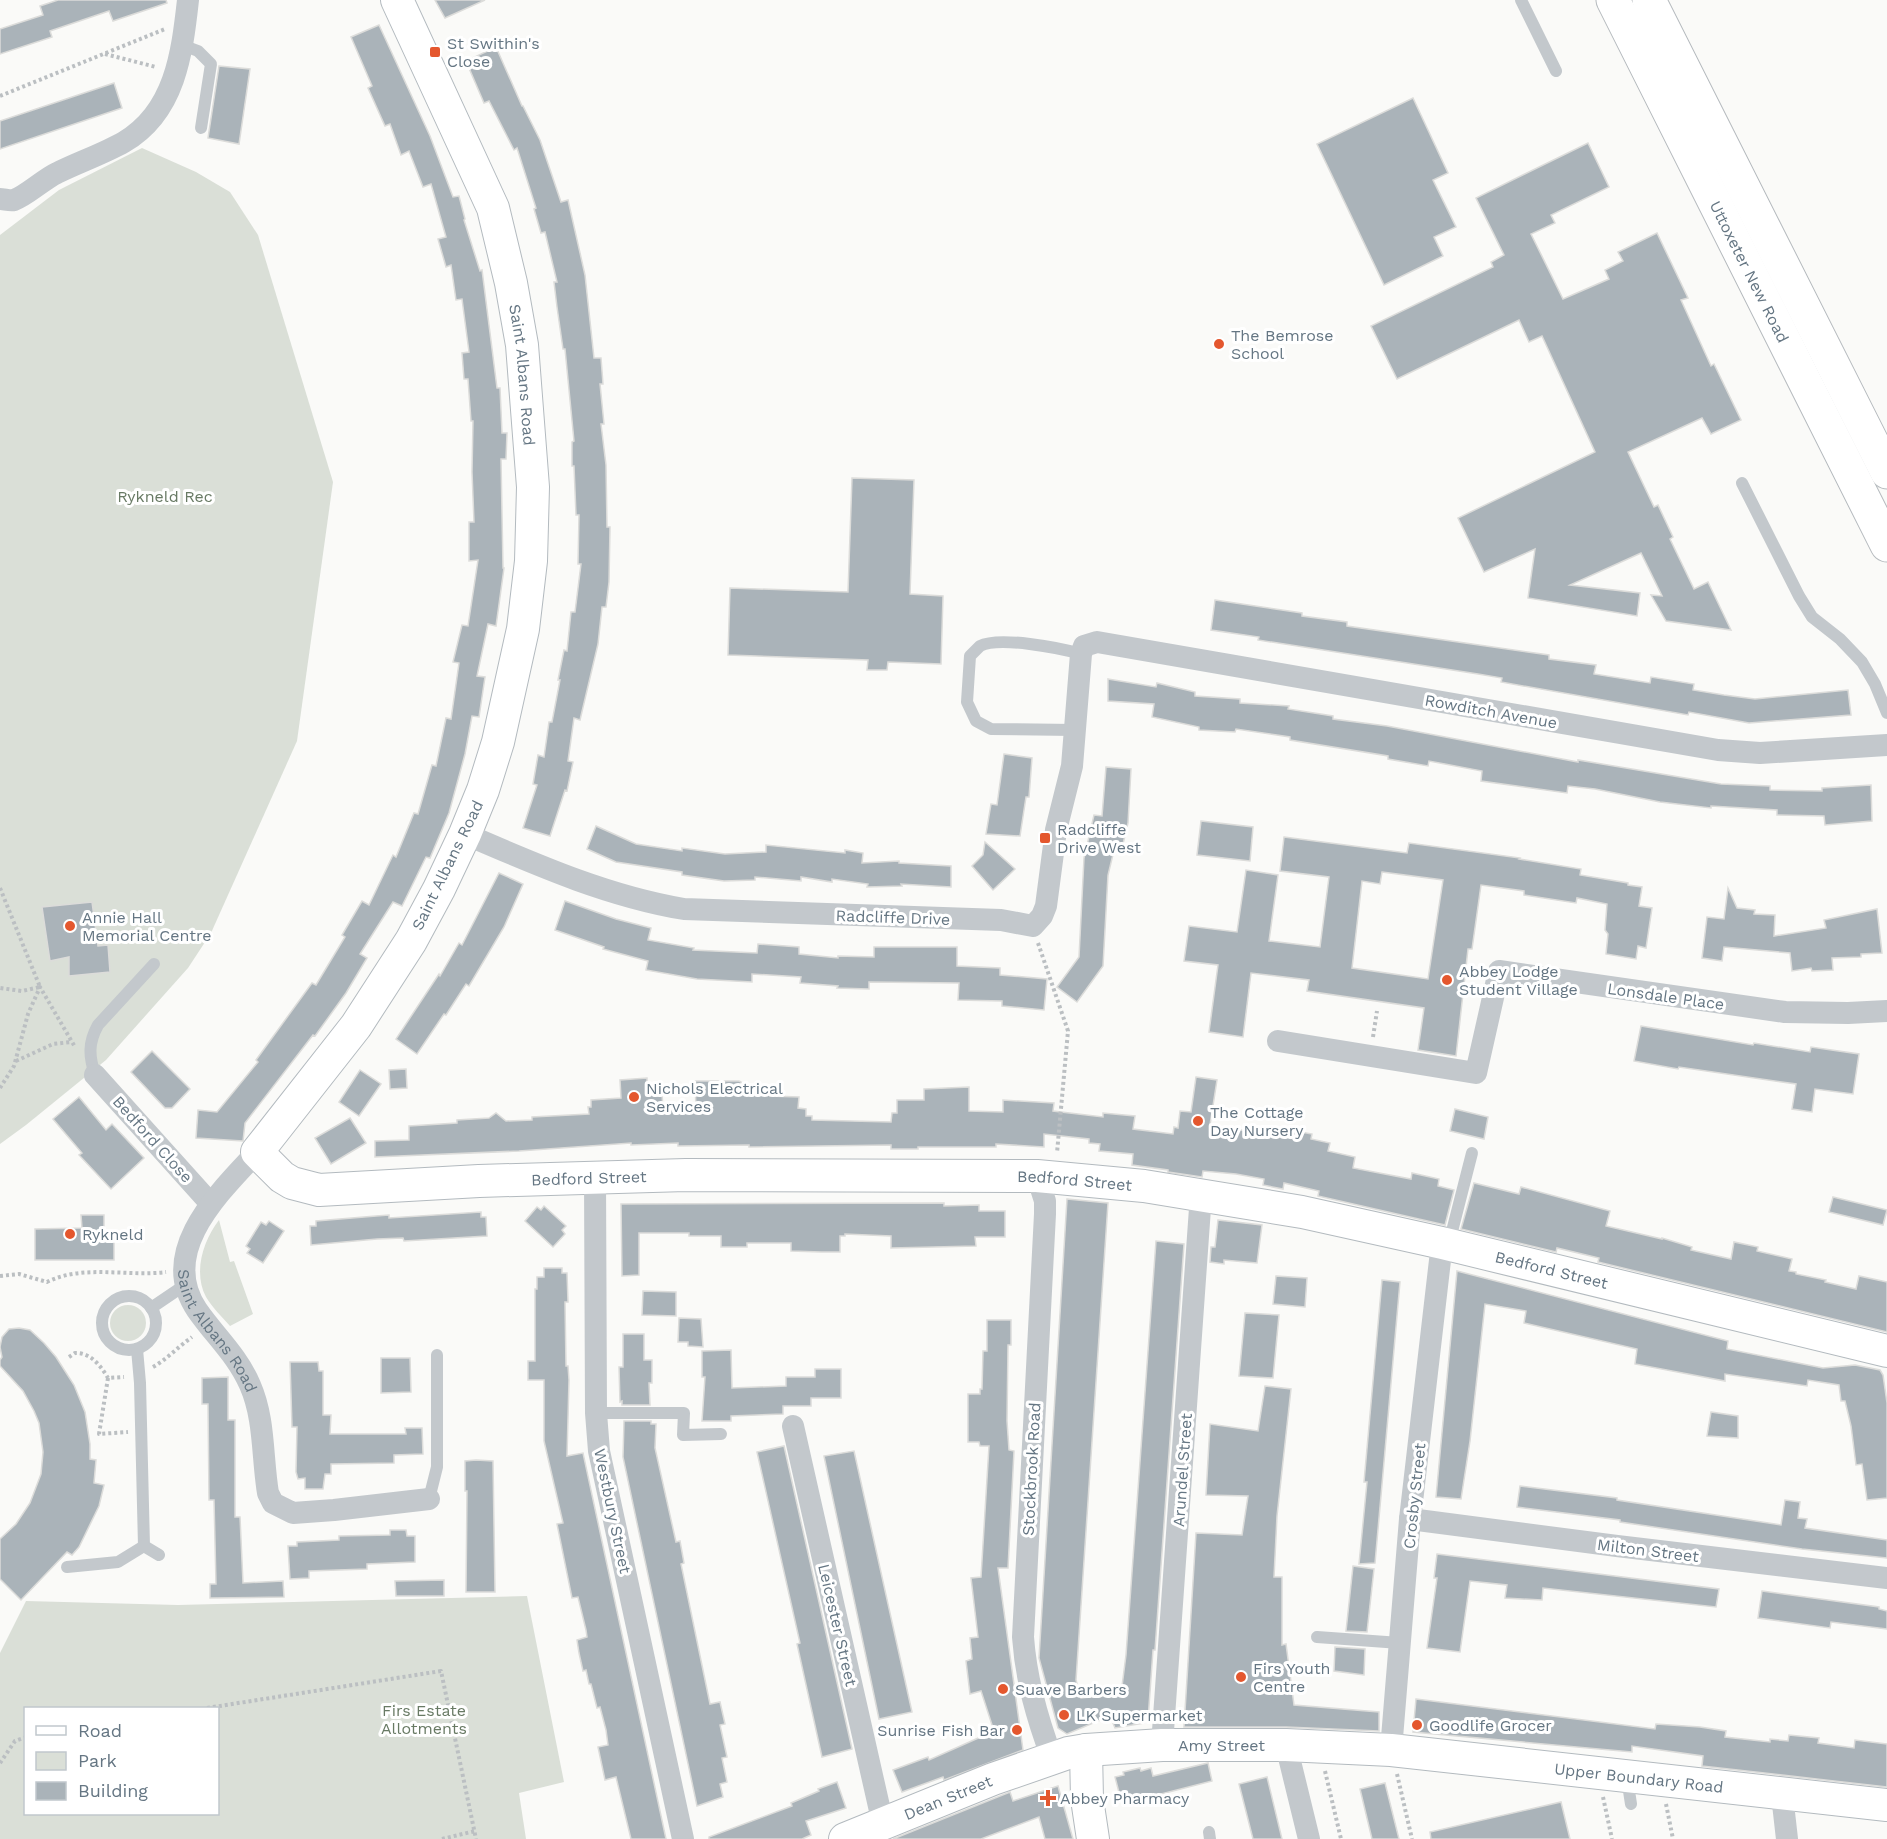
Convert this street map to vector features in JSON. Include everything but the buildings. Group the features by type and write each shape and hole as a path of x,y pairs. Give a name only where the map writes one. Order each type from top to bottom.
{"main road":[{"name":"Uttoxeter New Road","path":"1612,0 1887,545"},
{"name":"Uttoxeter New Road","path":"1649,0 1883,452"}],"street":[{"name":"Saint Albans Road","path":"397,0 493,208 508,274 522,345 533,487 531,561 523,629 498,742 483,789 439,889 411,940 356,1026 257,1152 210,1203 196,1227 189,1247 185,1285 198,1311 239,1362 251,1387 260,1418 268,1493 273,1503 292,1513 429,1499"},
{"path":"0,199 13,200 54,174 124,142 145,127 160,111 169,91 182,45 186,10"},
{"path":"1844,461 1883,452"},
{"path":"1033,926 1042,916 1046,906 1056,830 1072,766 1075,730 1089,648"},
{"name":"Rowditch Avenue","path":"1089,648 1718,750 1770,753 1887,745"},
{"name":"Radcliffe Drive","path":"465,834 558,874 633,899 684,909 1001,920 1033,926"},
{"name":"Lonsdale Place","path":"1278,1041 1476,1073 1498,971 1785,1012 1887,1011"},
{"name":"Bedford Close","path":"95,1075 210,1203"},
{"name":"Bedford Street","path":"257,1152 282,1177 319,1190 595,1177 1046,1176 1201,1194 1302,1212 1445,1243 1887,1352"},
{"name":"Stockbrook Road","path":"1046,1176 1023,1638 1025,1668 1035,1712 1052,1758"},
{"name":"Westbury Street","path":"595,1177 596,1413 599,1451 683,1839"},
{"name":"Arundel Street","path":"1162,1745 1201,1194"},
{"name":"Crosby Street","path":"1391,1750 1410,1519 1445,1243"},
{"name":"Leicester Street","path":"793,1426 883,1824"},
{"name":"Milton Street","path":"1410,1519 1887,1578"},
{"name":"Amy Street","path":"1052,1758 1086,1750 1162,1745 1286,1745 1391,1750"},
{"path":"1286,1745 1309,1839"},
{"path":"1086,1750 1087,1799 1093,1839"},
{"name":"Upper Boundary Road","path":"1391,1750 1619,1784 1662,1781 1887,1806"},
{"name":"Dean Street","path":"845,1839 993,1779 1052,1758"},
{"path":"1782,1795 1787,1839"}],"lane":[{"path":"1521,0 1556,71"},
{"path":"182,45 198,51 211,64 201,128"},
{"path":"1742,483 1799,596 1818,623 1840,639 1862,662 1875,684 1887,713"},
{"path":"1075,730 992,729 976,721 967,702 970,656 981,646 1001,642 1062,649 1089,648"},
{"path":"95,1075 89,1049 91,1037 98,1026 154,964"},
{"path":"1445,1243 1472,1153"},
{"path":"152,1308 185,1285"},
{"path":"128,1296 137,1297 152,1308 155,1316 154,1332 145,1345 137,1349 119,1348 105,1336 102,1318 111,1302 128,1296"},
{"path":"137,1349 144,1546"},
{"path":"429,1499 437,1467 437,1355"},
{"path":"596,1413 684,1413 683,1435 721,1434"},
{"path":"144,1546 159,1555"},
{"path":"67,1567 118,1562 144,1546"},
{"path":"1317,1636 1400,1642"}],"path":[{"path":"0,96 105,54 186,10"},
{"path":"105,54 175,71"},
{"path":"0,888 40,987 71,1042 95,1075"},
{"path":"1033,926 1068,1031 1046,1176"},
{"path":"0,988 22,990 40,987"},
{"path":"0,1088 8,1078 15,1062 28,1014 40,987"},
{"path":"15,1062 53,1044 71,1042"},
{"path":"0,1276 19,1274 47,1282 60,1276 79,1273 160,1273"},
{"path":"108,1378 99,1434 141,1431"},
{"path":"213,1707 441,1671 476,1839"},
{"path":"0,1763 15,1742 24,1738"},
{"path":"1319,1747 1341,1839"},
{"path":"1391,1750 1412,1839"},
{"path":"1662,1781 1673,1839"},
{"path":"1612,1839 1619,1784"},
{"path":"442,1839 475,1830"}],"green space":[{"name":"Rykneld Rec","path":"142,148 196,172 230,192 258,235 333,482 297,741 211,933 188,968 106,1060 0,1144 0,235 59,190"},
{"path":"219,1220 230,1262 234,1261 253,1314 230,1326 206,1297 200,1277 204,1247"},
{"path":"128,1305 141,1310 146,1323 141,1336 128,1341 115,1336 110,1323 115,1310"},
{"name":"Firs Estate Allotments","path":"527,1596 564,1782 519,1793 526,1839 0,1839 0,1653 26,1601 178,1605"}],"place":[{"name":"St Swithin's Close","path":"435,52"},
{"name":"The Bemrose School","path":"1219,344"},
{"name":"Radcliffe Drive West","path":"1045,838"},
{"name":"Annie Hall Memorial Centre","path":"70,926"},
{"name":"Abbey Lodge Student Village","path":"1447,980"},
{"name":"Nichols Electrical Services","path":"634,1097"},
{"name":"The Cottage Day Nursery","path":"1198,1121"},
{"name":"Rykneld","path":"70,1234"},
{"name":"Firs Youth Centre","path":"1241,1677"},
{"name":"Suave Barbers","path":"1003,1689"},
{"name":"LK Supermarket","path":"1064,1715"},
{"name":"Goodlife Grocer","path":"1417,1725"},
{"name":"Sunrise Fish Bar","path":"1017,1730"},
{"name":"Abbey Pharmacy","path":"1048,1798"}]}
